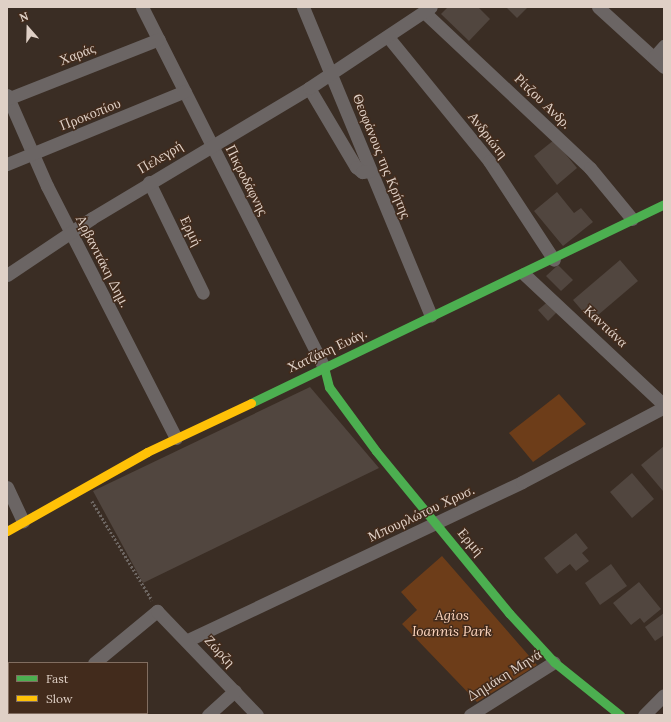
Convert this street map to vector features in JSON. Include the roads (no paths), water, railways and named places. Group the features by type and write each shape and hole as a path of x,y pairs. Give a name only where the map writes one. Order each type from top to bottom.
{"street":[{"name":"Πικροδάφνης","path":"142,7 324,367"},
{"name":"Θεοφάνους της Κρήτης","path":"303,7 333,72 370,171 432,316"},
{"path":"598,7 664,67"},
{"name":"Πελεγρή","path":"7,275 149,182 309,88 428,10"},
{"name":"Ρίτζου Ανδρ.","path":"428,10 590,168 632,219"},
{"name":"Ανδριώτη","path":"388,36 489,161 554,260"},
{"name":"Χαράς","path":"7,98 159,39"},
{"path":"654,57 664,46"},
{"path":"309,88 356,167 362,172 370,171"},
{"name":"Προκοπίου","path":"7,164 185,91"},
{"name":"Αρβανιτάκη Δημ.","path":"7,98 70,233 176,438"},
{"name":"Ερμή","path":"149,182 203,293"},
{"name":"Χατζάκη Ευάγ.","path":"7,531 84,487 176,438 432,316 554,260 664,204"},
{"name":"Καντιάνα","path":"524,274 664,406"},
{"name":"Ερμή","path":"324,367 329,387 434,523 554,662 620,715"},
{"name":"Μπουρλώτου Χρυσ.","path":"188,640 593,448 664,406"},
{"path":"8,491 23,521"},
{"name":"Ζώρζη","path":"95,662 157,611 188,640 257,715"},
{"name":"Δημάκη Μηνά","path":"470,715 554,662"},
{"path":"208,715 235,691"},
{"path":"644,715 664,695"}],"park label":[{"name":"Agios Ioannis Park","path":"452,624"}]}
